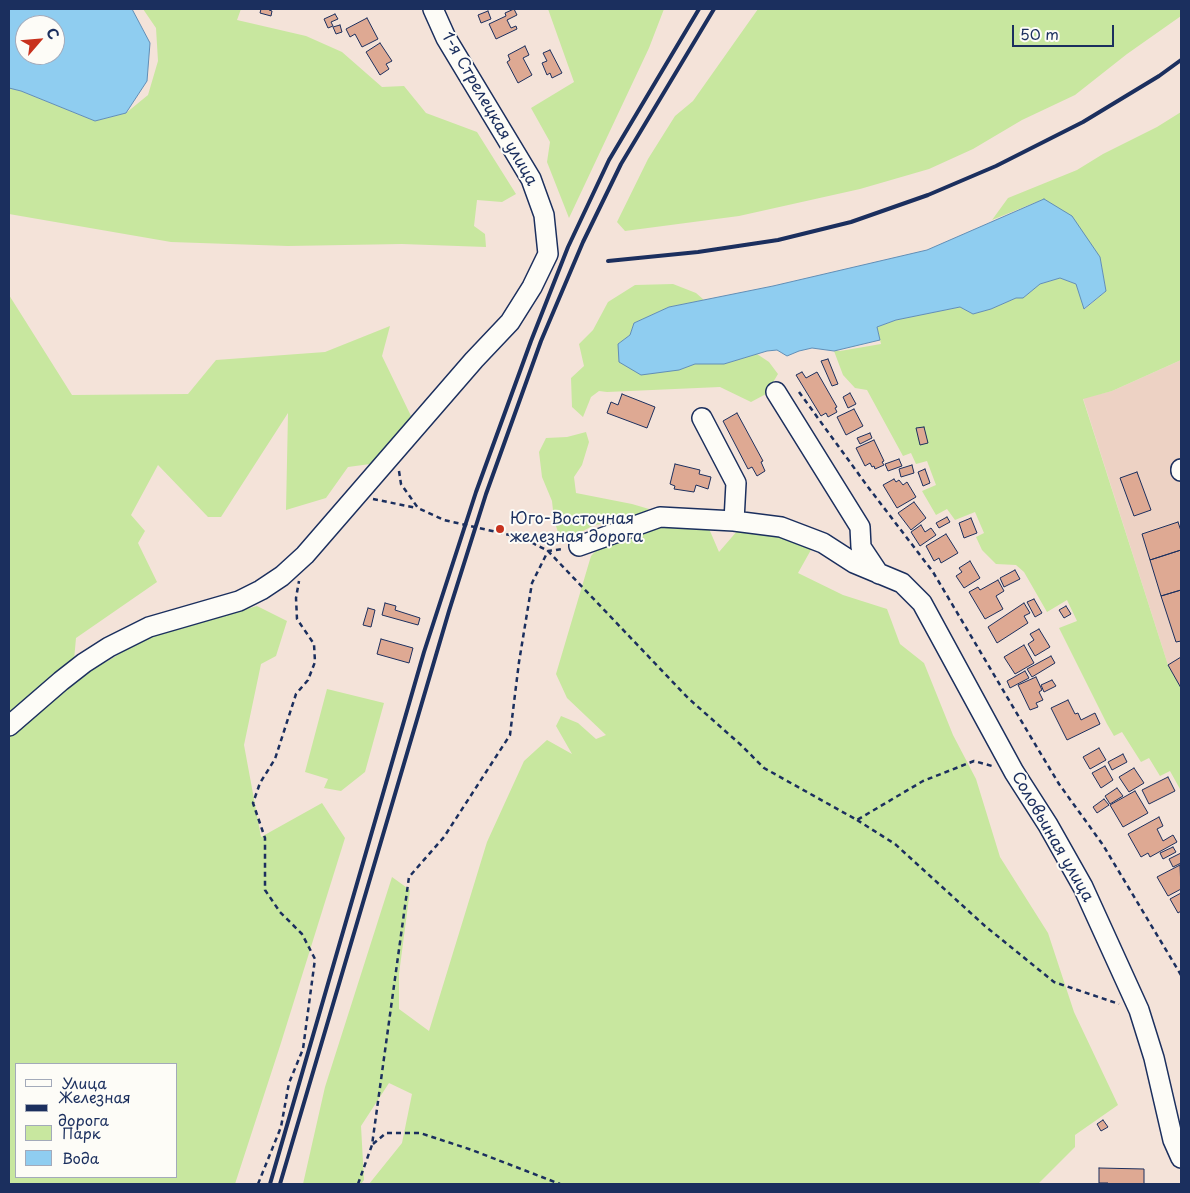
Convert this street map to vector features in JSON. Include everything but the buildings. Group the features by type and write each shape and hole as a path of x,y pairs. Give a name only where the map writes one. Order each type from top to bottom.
{"street":[{"name":"1-я Стрелецкая улица","path":"397,449 510,322 532,287 548,254 544,215 531,178 446,38 433,9"},
{"path":"776,392 860,527 861,548 880,575"},
{"path":"702,418 736,483 734,521"},
{"path":"9,726 68,675 109,647 149,627 239,601 282,576 304,555 397,449"},
{"name":"Соловьиная улица","path":"579,546 660,517 734,521 782,527 823,543 854,563 902,583 922,603 1014,772 1048,825 1083,887 1139,1010 1154,1058 1173,1140 1181,1158"}],"path":[{"path":"799,392 933,572 1032,740 1103,845 1181,975"},
{"path":"397,449 400,484 418,508"},
{"path":"357,496 418,508 444,520 523,538 548,551 688,698 764,768 858,820 894,844 985,926 1054,982 1139,1010"},
{"path":"548,551 579,546"},
{"path":"358,1184 372,1145 409,877 444,837 510,735 519,662 532,584 548,551"},
{"path":"258,1184 281,1127 290,1083 304,1049 316,959 302,934 280,912 266,890 265,838 252,803 260,783 274,759 296,694 308,680 315,662 314,644 297,619 296,598 299,581"},
{"path":"858,820 923,781 974,761 1014,772"},
{"path":"372,1145 386,1133 420,1133 472,1150 560,1184"}],"shaded area":[{"path":"1181,360 1181,688 1168,665 1083,398 1112,391"}],"green space":[{"path":"143,9 241,9 237,20 306,36 342,52 382,87 404,86 426,113 477,132 516,194 502,202 477,200 474,226 485,234 486,247 402,244 288,246 171,242 9,214 9,88 95,121 126,113 148,95 158,61 156,28"},
{"path":"548,9 664,9 649,48 569,218 547,162 550,142 531,108 574,82"},
{"path":"758,9 1181,9 1181,16 1127,54 1075,95 1022,120 973,149 929,169 860,189 739,216 625,231 617,222 648,159 675,116 693,101"},
{"path":"1181,112 1181,360 1112,391 1083,399 1168,665 1181,688 1180,789 1170,771 1160,776 1149,758 1141,762 1122,732 1114,736 1059,628 1077,621 1067,600 1047,612 1024,572 1016,565 996,564 982,550 976,537 984,533 975,512 955,520 947,509 936,515 922,491 936,485 927,461 916,464 911,453 903,456 867,390 855,388 843,375 834,351 881,344 877,327 896,320 960,307 973,314 991,309 1016,298 1023,298 1040,284 1060,278 1076,284 1085,309 1106,291 1100,257 1044,199 992,220 1008,198 1077,170"},
{"path":"673,284 696,293 704,300 669,307 634,323 630,335 618,344 679,370 695,364 724,364 757,354 769,362 778,374 766,394 751,402 720,387 599,391 591,397 583,417 572,407 571,378 584,366 579,344 593,330 608,302 635,285"},
{"path":"9,295 72,395 188,394 216,360 325,352 390,326 382,356 411,416 385,462 348,467 326,498 286,510 288,413 221,517 208,517 158,465 131,515 145,531 138,543 157,582 76,638 74,660 106,662 145,638 257,606 287,621 276,656 261,664 244,745 261,837 322,803 345,838 235,1184 9,1184"},
{"path":"586,432 589,442 582,465 574,477 576,493 649,509 638,519 594,525 574,536 559,535 554,520 552,501 542,477 539,452 546,438 567,437"},
{"path":"658,521 707,524 719,552 738,530 786,534 812,548 798,573 843,595 887,609 900,644 924,663 953,735 976,779 1000,857 1048,933 1074,1012 1118,1105 1075,1135 1075,1147 1038,1184 369,1184 402,1143 412,1094 389,1083 361,1126 364,1180 361,1184 303,1184 325,1087 392,877 410,890 399,974 399,1009 429,1031 487,842 524,761 547,740 572,754 556,726 561,716 578,723 596,739 606,735 567,698 556,674 591,556 605,541"},
{"path":"327,689 384,703 365,772 341,791 324,788 328,779 305,772"}],"water":[{"path":"9,9 132,9 150,43 147,81 126,113 95,121 9,88"},
{"path":"1044,199 1072,216 1100,257 1106,291 1084,309 1076,284 1060,278 1040,284 1023,298 1016,298 991,309 973,314 960,307 896,320 877,327 880,340 834,351 812,348 787,356 777,350 767,351 724,364 695,364 679,370 641,375 619,362 618,344 630,335 634,323 669,307 773,286 927,250"}],"railway":[{"path":"270,1184 424,652 476,492 531,341 568,247 609,160 699,9"},
{"path":"280,1184 449,611 486,494 541,341 583,242 621,164 714,9"},
{"path":"608,261 698,252 778,240 851,222 928,195 996,166 1083,122 1159,76 1181,60"}],"place":[{"name":"Юго-Восточная железная дорога","path":"500,529"}]}
